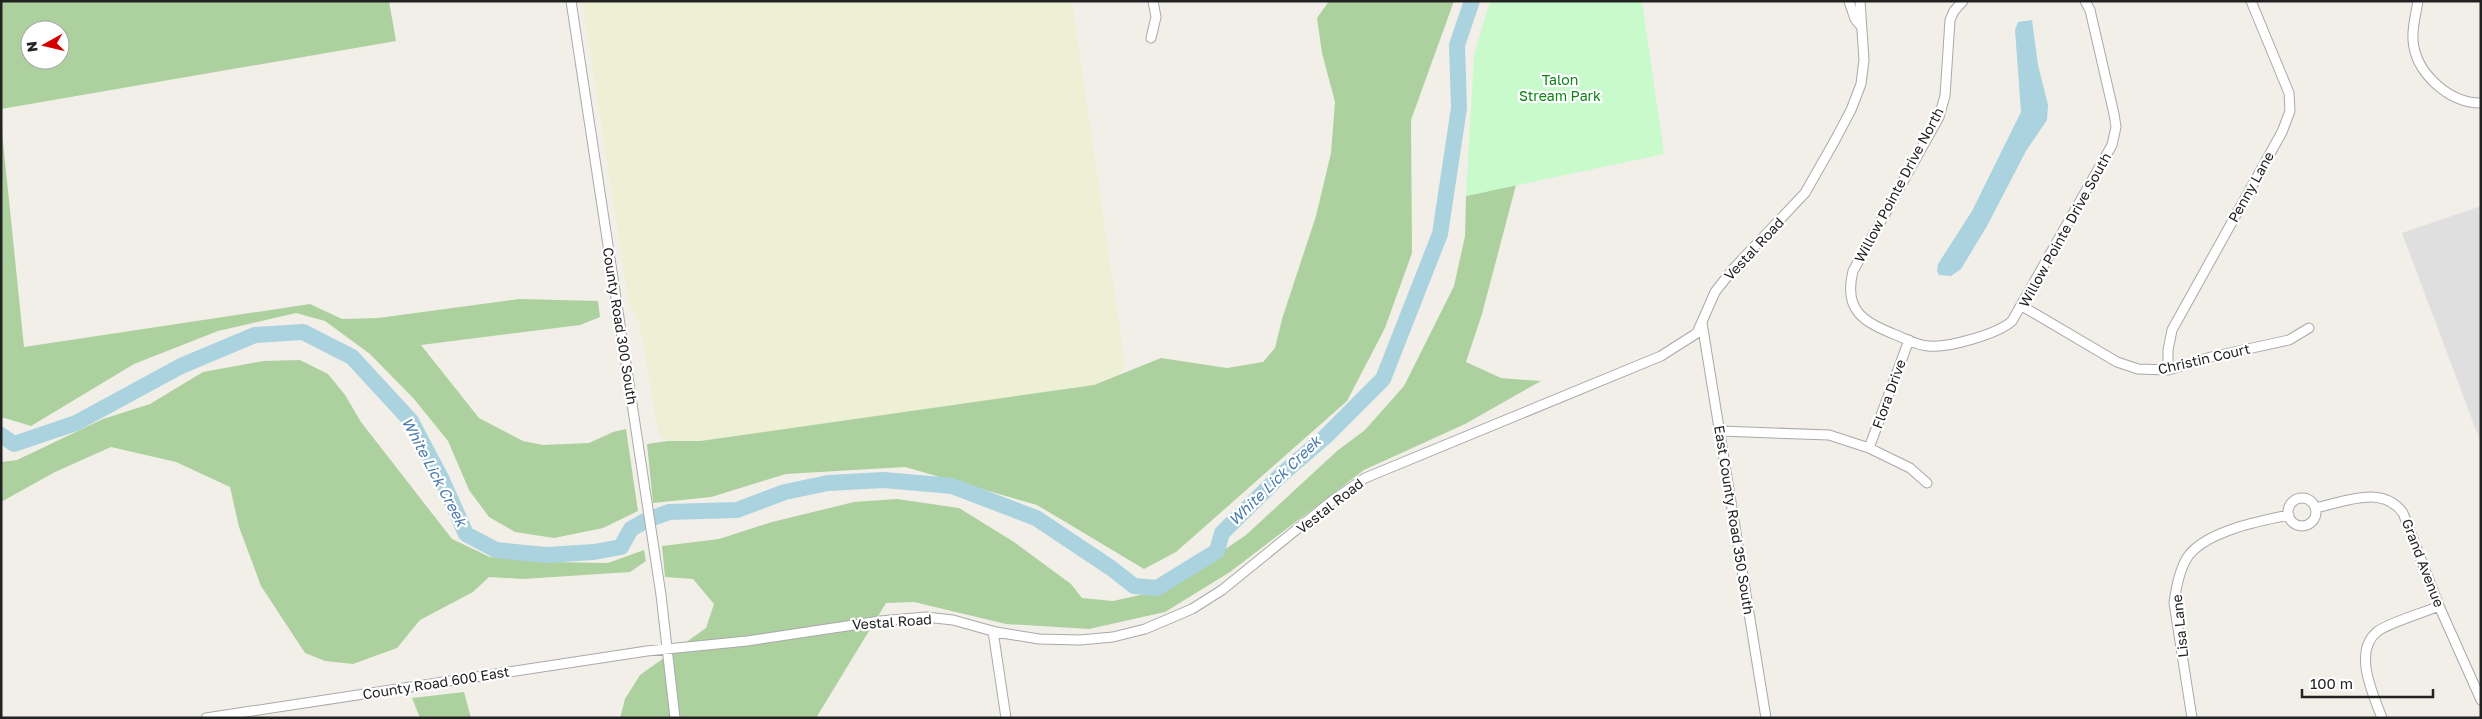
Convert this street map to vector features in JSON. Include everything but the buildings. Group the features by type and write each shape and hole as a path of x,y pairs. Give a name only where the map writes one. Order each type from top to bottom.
{"street":[{"name":"County Road 300 South","path":"570,1 644,475 675,718"},
{"path":"1151,38 1156,17 1154,1"},
{"name":"Vestal Road","path":"1849,1 1855,19 1860,25"},
{"name":"Vestal Road","path":"666,650 747,641 880,621 926,617 953,620 993,631 1039,639 1080,640 1113,637 1144,629 1172,619 1222,590 1333,500 1366,478 1661,356 1697,333 1715,292 1733,269 1806,193 1851,110 1861,84 1864,60 1860,25 1862,18 1860,1"},
{"name":"Willow Pointe Drive North","path":"1909,340 1869,324 1863,319 1852,302 1850,283 1853,271 1939,118 1946,96 1950,20 1954,11 1963,1"},
{"name":"Willow Pointe Drive South","path":"1909,340 1928,346 1936,346 1994,333 2012,321 2108,153 2114,136 2114,114 2090,10 2085,1"},
{"name":"Penny Lane","path":"2168,370 2168,350 2172,330 2282,132 2290,111 2286,85 2251,1"},
{"path":"2418,1 2413,38 2423,70 2451,95 2462,100 2481,103"},
{"name":"Christin Court","path":"2022,306 2117,362 2138,369 2168,370 2211,357 2288,340 2309,328"},
{"name":"East County Road 350 South","path":"1702,323 1766,718"},
{"name":"Flora Drive","path":"1869,448 1909,340"},
{"path":"1720,431 1820,433 1869,448 1910,468 1927,483"},
{"name":"Grand Avenue","path":"2315,508 2368,496 2379,496 2397,504 2403,513 2439,606 2481,700"},
{"path":"2299,498 2308,500 2315,508 2314,518 2306,525 2296,524 2289,515 2291,504 2299,498"},
{"name":"Lisa Lane","path":"2192,718 2174,603 2176,588 2188,556 2203,542 2222,533 2289,515"},
{"path":"2382,718 2370,687 2365,656 2369,643 2378,632 2439,606"},
{"path":"993,631 1006,718"},
{"name":"County Road 600 East","path":"206,718 647,651 666,650"}],"shaded area":[{"path":"2481,206 2481,443 2402,233"}],"green space":[{"path":"1,1 389,1 396,41 1,109"},
{"path":"582,1 1072,1 1125,365 1120,374 1094,385 700,441 668,441 661,437 657,427 640,326 629,305"},
{"path":"1329,1 1454,1 1411,120 1412,253 1385,328 1347,401 1176,552 1144,569 1037,505 905,467 786,474 711,497 653,503 647,444 668,441 700,441 1094,385 1161,358 1227,368 1263,362 1275,348 1282,319 1316,216 1331,153 1335,102 1322,53 1317,18"},
{"name":"Talon Stream Park","path":"1490,1 1642,1 1664,154 1466,196 1474,55"},
{"path":"1,122 24,347 310,304 342,319 378,318 520,299 598,301 600,317 580,325 421,345 479,418 523,441 543,445 589,443 613,432 626,429 638,511 603,528 554,538 515,532 489,517 469,490 448,441 414,399 370,354 325,321 296,313 218,331 134,364 31,426 1,417"},
{"path":"1516,185 1482,314 1466,362 1501,378 1541,381 1465,424 1364,470 1230,572 1165,612 1089,629 1006,624 914,602 886,603 816,718 620,718 625,699 640,675 706,628 714,604 693,579 665,577 662,546 719,539 772,522 854,502 897,499 959,508 1014,542 1071,584 1082,598 1113,601 1167,589 1246,535 1337,451 1365,430 1404,386 1454,286 1465,236 1466,196"},
{"path":"300,360 328,374 345,395 361,422 452,539 490,557 549,562 608,563 644,550 646,561 630,572 523,579 489,577 473,592 420,620 397,648 353,664 325,661 305,653 261,586 239,527 230,487 176,462 111,447 55,472 1,502 1,462 17,460 103,419 150,404 203,372 263,361"},
{"path":"464,692 471,718 420,718 412,698"}],"water":[{"path":"2032,20 2038,65 2048,105 2047,120 2026,151 1987,226 1961,269 1951,276 1939,275 1937,271 1938,264 1972,211 2021,112 2015,30 2018,22"}],"waterway":[{"name":"White Lick Creek","path":"1,435 14,444 76,423 181,366 255,335 303,332 352,357 411,421 442,480 466,534 496,550 546,555 594,552 621,547 631,529 645,521 669,512 737,510 785,492 828,483 884,480 952,486 1036,518 1111,568 1134,586 1157,588 1217,551 1222,533 1282,474 1325,437 1383,379 1440,234 1459,108 1457,45 1472,1"}]}
